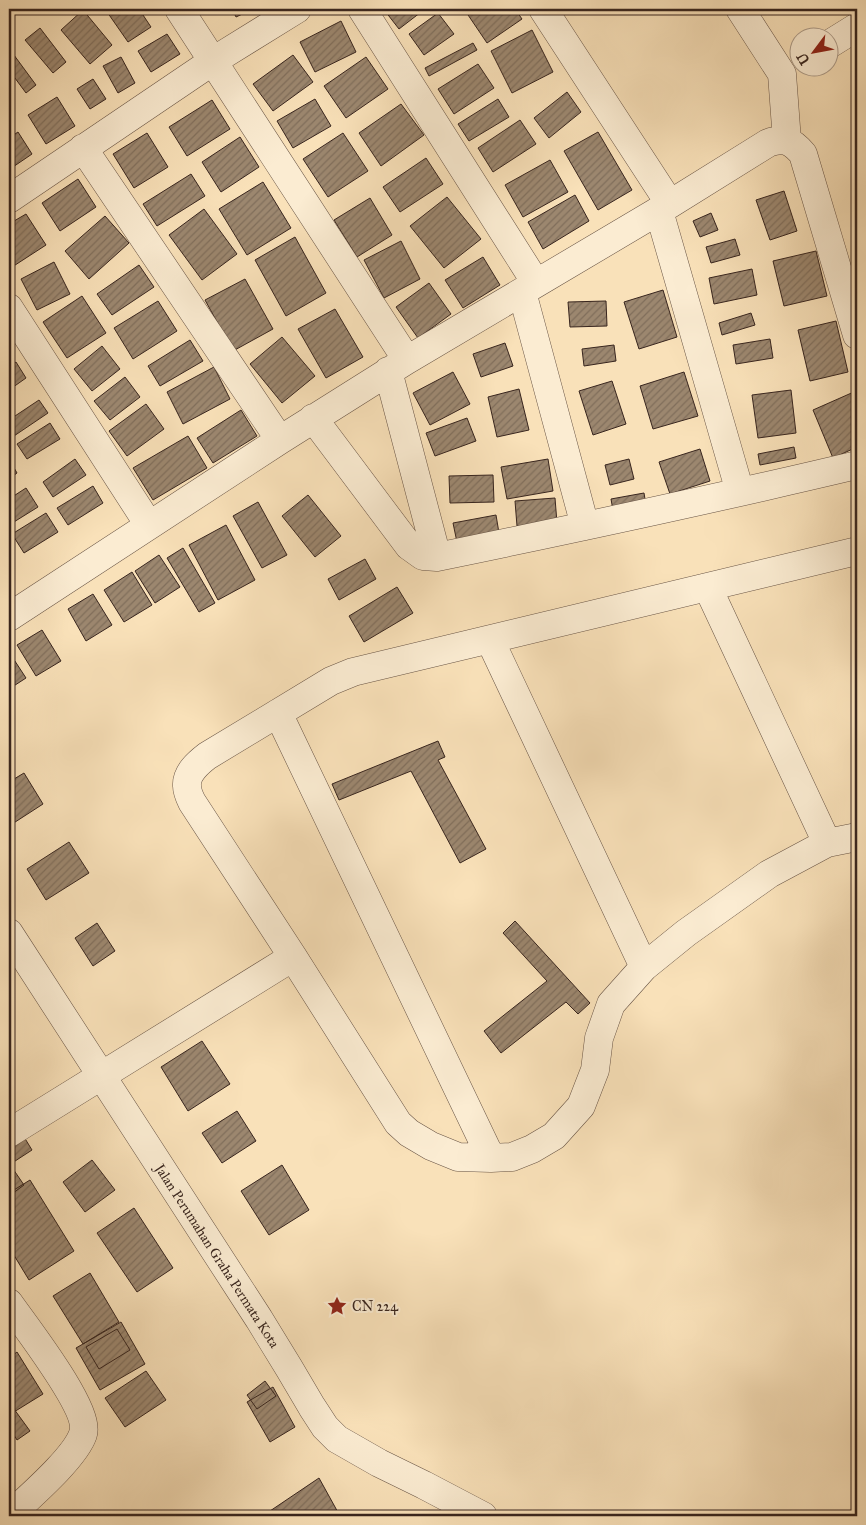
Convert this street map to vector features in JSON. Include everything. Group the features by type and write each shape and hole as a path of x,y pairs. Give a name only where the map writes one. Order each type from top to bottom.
{"street":[{"path":"180,9 397,365 437,557"},
{"path":"9,200 213,61 296,9"},
{"path":"362,9 529,287 585,526"},
{"path":"543,9 665,207 740,492"},
{"path":"740,9 788,66"},
{"path":"838,39 857,28"},
{"path":"787,141 790,78"},
{"path":"13,606 149,525 397,365 775,140 787,141 795,145 803,154 857,335"},
{"path":"83,148 280,440"},
{"path":"9,308 149,525"},
{"path":"313,418 410,546 423,556 437,557 585,526 857,465"},
{"path":"857,551 353,672 331,681 207,756 189,774 187,786 192,802 398,1123 409,1133 431,1146 458,1157 512,1157 532,1149 554,1136 581,1106 595,1070 599,1038 611,1004 644,967 686,933 769,874 827,843 857,837"},
{"path":"708,588 827,843"},
{"path":"490,640 644,967"},
{"path":"278,713 491,1158"},
{"name":"Jalan Perumahan Graha Permata Kota","path":"9,933 259,1319 312,1408 326,1426 337,1439 379,1463 484,1516"},
{"path":"9,1133 293,957"},
{"path":"9,1303 67,1388 80,1413 84,1428 82,1436 63,1464 9,1516"}],"building":[{"path":"105,9 139,9 151,27 128,42"},
{"path":"232,9 253,9 236,17"},
{"path":"388,9 425,9 399,29 385,11"},
{"path":"464,9 515,9 522,19 487,43"},
{"path":"83,10 112,45 90,64 61,30"},
{"path":"438,13 454,34 424,55 409,34"},
{"path":"341,21 356,52 315,72 300,42"},
{"path":"40,28 66,62 53,73 25,40"},
{"path":"532,30 553,72 512,93 491,51"},
{"path":"167,34 180,54 151,72 138,51"},
{"path":"473,43 477,50 429,76 425,68"},
{"path":"11,51 36,85 26,93 9,70 9,53"},
{"path":"293,55 313,82 273,111 253,84"},
{"path":"121,57 135,83 118,93 103,66"},
{"path":"366,57 388,89 346,118 324,86"},
{"path":"478,64 494,88 454,114 438,89"},
{"path":"93,79 106,99 90,109 77,89"},
{"path":"567,92 581,112 549,138 534,118"},
{"path":"57,97 75,126 46,144 28,115"},
{"path":"315,99 331,126 293,148 277,121"},
{"path":"498,99 509,117 469,141 458,124"},
{"path":"212,100 230,129 187,156 169,127"},
{"path":"9,101 14,107 9,111"},
{"path":"401,104 424,135 381,166 359,133"},
{"path":"520,120 536,144 493,172 478,148"},
{"path":"18,132 32,154 10,169 9,138"},
{"path":"598,132 632,190 598,210 564,151"},
{"path":"147,133 168,167 134,188 113,154"},
{"path":"343,133 368,171 328,197 303,159"},
{"path":"240,137 259,167 221,192 202,162"},
{"path":"426,158 443,184 400,212 383,187"},
{"path":"550,160 568,192 523,217 505,185"},
{"path":"191,174 205,196 157,226 143,204"},
{"path":"78,179 96,207 60,231 42,203"},
{"path":"263,182 291,228 247,255 219,209"},
{"path":"784,191 797,231 770,240 756,200"},
{"path":"575,195 589,221 543,249 528,222"},
{"path":"447,197 481,239 444,268 410,226"},
{"path":"370,198 392,235 357,257 334,220"},
{"path":"204,209 237,254 202,280 169,235"},
{"path":"711,213 718,230 700,237 693,221"},
{"path":"26,214 46,245 9,269 9,224"},
{"path":"105,216 129,243 89,279 65,251"},
{"path":"295,237 326,293 286,316 255,260"},
{"path":"735,239 740,255 711,263 706,247"},
{"path":"401,241 420,279 384,298 364,260"},
{"path":"816,251 827,296 784,306 773,261"},
{"path":"483,257 500,285 463,308 445,280"},
{"path":"54,262 70,294 37,310 21,279"},
{"path":"139,265 154,287 112,315 97,294"},
{"path":"752,269 757,295 714,304 709,278"},
{"path":"245,279 273,329 233,351 205,300"},
{"path":"429,283 451,314 418,338 396,307"},
{"path":"663,290 677,337 639,349 624,302"},
{"path":"82,296 106,333 67,358 43,322"},
{"path":"158,301 177,331 133,359 114,328"},
{"path":"606,301 607,326 570,327 568,302"},
{"path":"335,309 363,357 326,378 298,329"},
{"path":"751,313 755,325 722,335 719,323"},
{"path":"836,321 848,372 810,381 798,330"},
{"path":"282,337 315,376 282,403 250,364"},
{"path":"770,339 773,358 736,364 733,345"},
{"path":"190,340 203,361 160,386 148,366"},
{"path":"505,343 513,366 481,377 473,354"},
{"path":"614,345 616,361 584,366 582,349"},
{"path":"102,346 120,369 92,391 74,369"},
{"path":"16,362 26,378 9,390 9,367"},
{"path":"214,367 230,399 183,424 167,392"},
{"path":"453,372 470,404 430,425 413,393"},
{"path":"684,372 698,416 653,429 640,386"},
{"path":"125,377 140,397 110,420 94,401"},
{"path":"612,381 626,424 593,435 579,391"},
{"path":"519,389 529,430 497,437 488,397"},
{"path":"791,390 796,433 758,438 752,395"},
{"path":"856,391 857,447 833,458 813,410"},
{"path":"39,400 48,413 11,438 9,435 9,420"},
{"path":"146,404 164,429 127,456 109,431"},
{"path":"241,410 257,436 213,463 197,438"},
{"path":"467,418 476,441 435,456 426,433"},
{"path":"50,423 60,439 27,459 17,444"},
{"path":"188,436 207,468 153,500 133,468"},
{"path":"794,447 796,458 760,465 758,454"},
{"path":"700,449 710,481 670,494 659,462"},
{"path":"9,459 17,473 9,479"},
{"path":"75,459 86,475 53,497 43,482"},
{"path":"548,459 553,491 507,499 501,467"},
{"path":"629,459 634,479 610,485 605,465"},
{"path":"493,475 494,502 450,503 449,476"},
{"path":"93,486 103,503 68,525 57,508"},
{"path":"26,488 38,507 9,525 9,499"},
{"path":"644,493 647,511 614,516 611,499"},
{"path":"308,495 341,536 315,557 282,516"},
{"path":"555,498 557,523 517,526 515,501"},
{"path":"258,502 287,555 262,568 233,516"},
{"path":"46,513 58,532 24,553 12,534"},
{"path":"496,515 500,539 458,547 453,523"},
{"path":"226,525 255,580 218,600 189,545"},
{"path":"183,548 215,603 199,612 167,558"},
{"path":"159,555 180,587 155,603 135,571"},
{"path":"365,559 376,579 339,600 328,579"},
{"path":"132,572 152,605 124,622 104,590"},
{"path":"397,587 413,613 364,642 349,616"},
{"path":"93,594 112,625 86,641 68,609"},
{"path":"42,630 61,661 36,676 17,645"},
{"path":"9,652 26,678 9,689"},
{"path":"438,741 445,757 438,760 486,849 460,863 411,771 339,800 332,784"},
{"path":"24,773 43,804 9,826 9,782"},
{"path":"69,842 89,873 46,900 27,869"},
{"path":"515,921 590,1003 578,1014 566,1002 501,1053 484,1031 547,981 503,933"},
{"path":"97,923 115,951 93,966 75,938"},
{"path":"202,1041 230,1084 188,1111 161,1067"},
{"path":"237,1111 256,1141 222,1163 202,1133"},
{"path":"21,1132 32,1150 9,1165 9,1140"},
{"path":"92,1160 115,1190 85,1212 63,1182"},
{"path":"9,1163 24,1185 9,1196"},
{"path":"282,1165 309,1210 269,1235 241,1191"},
{"path":"30,1180 74,1251 29,1280 9,1247 9,1193"},
{"path":"134,1208 173,1268 137,1292 97,1233"},
{"path":"90,1273 119,1322 83,1344 53,1296"},
{"path":"121,1322 145,1364 100,1390 76,1348"},
{"path":"117,1329 130,1350 99,1369 86,1347"},
{"path":"17,1352 43,1394 9,1415 9,1358"},
{"path":"146,1371 166,1400 125,1427 105,1398"},
{"path":"265,1381 276,1396 257,1409 247,1395"},
{"path":"273,1387 295,1427 270,1442 247,1402"},
{"path":"14,1409 30,1431 17,1440 9,1427 9,1413"},
{"path":"319,1478 340,1516 274,1516 270,1511"},
{"path":"370,1511 373,1516 360,1516"}],"place":[{"name":"CN 224","path":"337,1306"}]}
